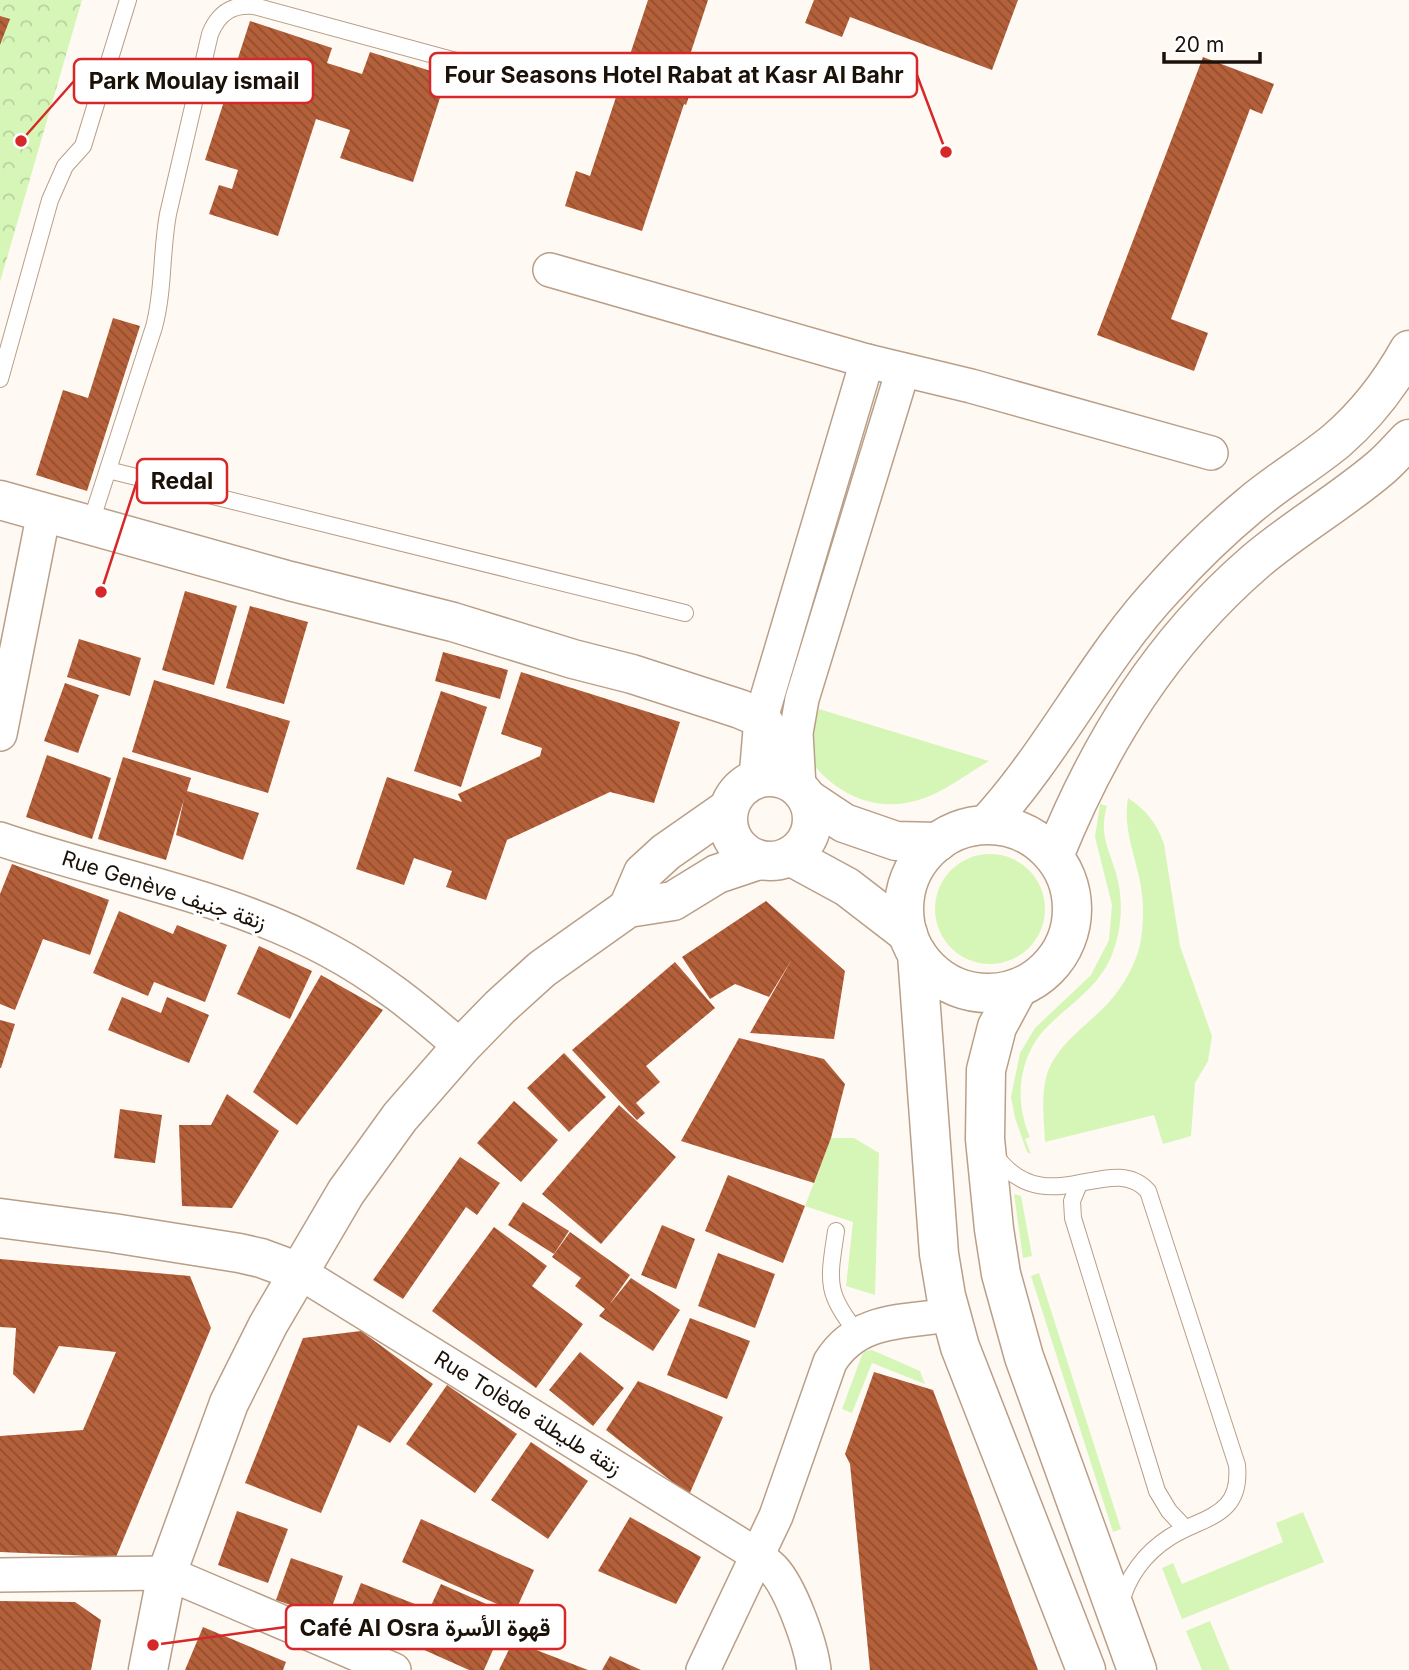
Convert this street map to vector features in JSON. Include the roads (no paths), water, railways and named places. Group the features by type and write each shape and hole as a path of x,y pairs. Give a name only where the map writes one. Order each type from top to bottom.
{"main road":[{"path":"987,824 1037,765 1104,663 1164,587 1206,544 1251,504 1336,441 1369,408 1409,350"},
{"path":"1054,856 1073,808 1102,751 1150,675 1182,635 1254,562 1379,469 1409,439"},
{"path":"0,500 290,581 453,622 632,674 761,718 776,743 787,786 812,811 812,824 801,848 717,874 673,901 628,908 542,970 461,1047 393,1128 346,1192 268,1325 229,1404 167,1573 148,1670"},
{"path":"938,842 896,841 844,822 787,786 744,785 729,808 731,834 737,845 747,854 775,858 847,887 913,944 932,971 951,984 972,992 995,993 1018,988 1041,975 1059,955 1070,931 1073,905 1067,879 1054,856 1029,834 1013,828 987,824 961,829 938,842 919,861 908,884 904,909 913,944 939,1254 950,1315 960,1347 1086,1670"},
{"path":"628,908 643,873 666,852 729,808"},
{"path":"1018,988 1001,1017 990,1048 986,1070 985,1139 1001,1274 1021,1345 1137,1670"},
{"path":"0,1218 239,1253 299,1272"}],"street":[{"path":"550,270 867,361 971,386 1212,453"},
{"path":"761,718 867,361"},
{"path":"787,786 802,699 902,370"},
{"path":"0,734 44,512"},
{"name":"Rue Genève زنقة جنيف","path":"0,839 203,899 281,928 327,949 375,977 415,1006 461,1047"},
{"name":"Rue Tolède زنقة طليطلة","path":"299,1272 757,1555 775,1571 795,1609 812,1656 814,1670"},
{"path":"703,1670 776,1516 830,1362 846,1340 858,1333 884,1324 950,1315"},
{"path":"0,1575 167,1573 394,1670"}],"lane":[{"path":"0,379 50,200 65,166 83,146 128,0"},
{"path":"90,525 159,310 167,214 210,34 218,18 235,7 254,6 478,67"},
{"path":"108,470 685,613"},
{"path":"985,1139 1000,1163 1022,1179 1049,1187 1123,1176 1141,1183 1148,1191 1237,1465 1236,1491 1230,1503 1210,1519 1185,1528 1154,1549 1125,1588 1118,1619"},
{"path":"1079,1184 1072,1200 1073,1218 1157,1491 1169,1511 1185,1528"},
{"path":"836,1231 830,1276 839,1307 858,1333"}],"place":[{"name":"Park Moulay ismail","path":"21,141"},
{"name":"Four Seasons Hotel Rabat at Kasr Al Bahr","path":"946,152"},
{"name":"Redal","path":"101,592"},
{"name":"Café Al Osra قهوة الأسرة","path":"153,1645"}]}
